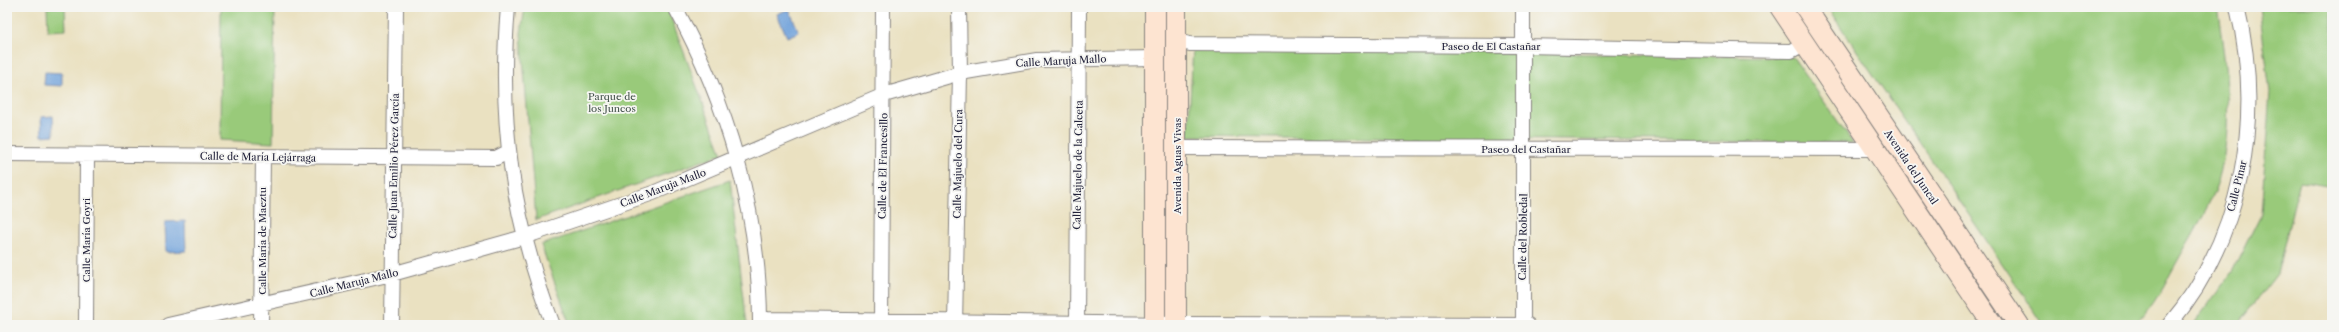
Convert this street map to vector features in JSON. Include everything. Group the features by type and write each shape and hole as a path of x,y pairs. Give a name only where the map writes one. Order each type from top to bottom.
{"street":[{"name":"Calle Juan Emilio Pérez García","path":"392,325 396,7"},
{"path":"508,7 504,80 508,152 524,237 536,282 553,325"},
{"path":"675,7 692,40 718,100 736,159 749,212 760,320 881,323 1528,325"},
{"name":"Calle de El Francesillo","path":"881,323 884,96 883,7"},
{"name":"Calle Majuelo del Cura","path":"955,323 960,73 959,7"},
{"name":"Calle Majuelo de la Calceta","path":"1077,324 1079,7"},
{"path":"1155,7 1155,324"},
{"name":"Avenida Aguas Vivas","path":"1176,7 1176,324"},
{"name":"Calle del Robledal","path":"1523,325 1524,7"},
{"name":"Avenida del Juncal","path":"1780,7 1993,325"},
{"name":"Avenida del Juncal","path":"1805,7 2019,325"},
{"name":"Calle Pinar","path":"2168,325 2201,279 2218,248 2241,175 2250,90 2247,54 2238,7"},
{"name":"Paseo de El Castañar","path":"1177,41 1190,44 1523,46 1791,51 1804,44"},
{"name":"Calle Maruja Mallo","path":"168,325 262,305 392,274 524,237 653,193 736,159 844,111 884,96 960,73 1030,61 1079,58 1155,58"},
{"name":"Paseo del Castañar","path":"1177,148 1524,150 1876,149"},
{"name":"Calle de María Lejárraga","path":"7,154 87,156 496,158 508,152"},
{"name":"Calle María Goyri","path":"86,325 87,156"},
{"name":"Calle María de Maeztu","path":"261,325 263,157"}],"green space":[{"path":"47,7 65,7 66,30 48,31"},
{"path":"221,7 275,7 273,143 220,140"},
{"name":"Parque de los Juncos","path":"525,7 667,7 722,154 536,220 521,33"},
{"path":"1827,7 2217,7 2226,73 2228,116 2223,160 2218,181 2215,191 2205,211 2164,286 2154,303 2135,325 2044,325"},
{"path":"2259,7 2332,7 2332,187 2300,181 2277,274 2237,325 2193,325 2232,272 2261,214 2270,92"},
{"path":"1193,48 1793,57 1853,143 1188,136"},
{"path":"730,180 747,325 570,325 541,245"}],"water":[{"path":"789,9 799,32 787,37 777,14"},
{"path":"45,72 62,73 62,86 44,85"},
{"path":"53,116 54,135 42,136 41,117"},
{"path":"185,221 186,251 166,252 165,222"}]}
